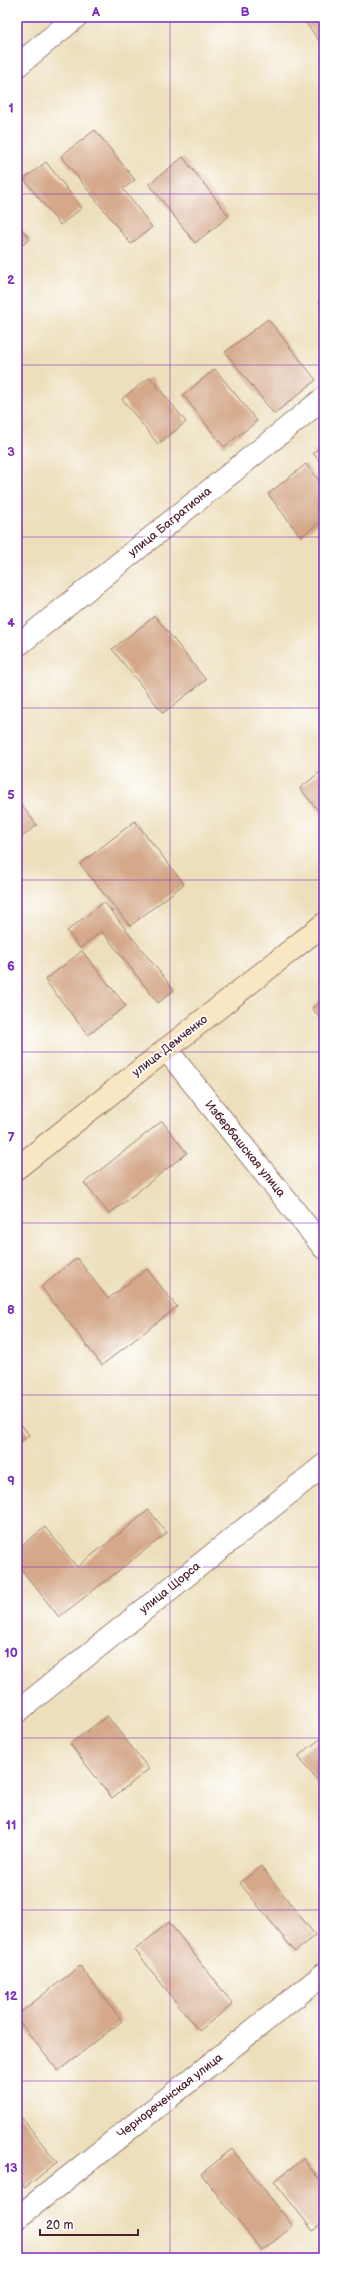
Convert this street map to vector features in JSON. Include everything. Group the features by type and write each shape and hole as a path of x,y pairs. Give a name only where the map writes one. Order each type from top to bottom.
{"street":[{"path":"17,66 76,17"},
{"name":"улица Багратиона","path":"17,646 324,398"},
{"name":"улица Демченко","path":"17,1168 324,924"},
{"name":"Избербашская улица","path":"166,1049 324,1248"},
{"name":"улица Щорса","path":"17,1712 324,1464"},
{"name":"Чернореченская улица","path":"17,2218 324,1974"}],"building":[{"path":"324,17 324,47 302,18"},
{"path":"95,130 135,180 123,189 152,227 131,244 61,156"},
{"path":"183,157 229,216 195,243 149,184"},
{"path":"46,162 82,208 60,225 24,179"},
{"path":"17,223 30,239 17,249"},
{"path":"324,296 324,308 318,301"},
{"path":"268,319 316,380 274,414 225,352"},
{"path":"215,369 257,421 224,447 183,395"},
{"path":"150,377 186,422 158,444 122,399"},
{"path":"324,444 324,467 313,453"},
{"path":"306,464 324,487 324,519 301,537 268,494"},
{"path":"155,616 206,680 163,713 112,649"},
{"path":"324,769 324,818 300,788"},
{"path":"17,800 37,825 17,841"},
{"path":"135,821 184,884 130,926 80,864"},
{"path":"104,902 174,990 158,1003 102,931 80,948 67,931"},
{"path":"82,951 126,1006 88,1035 45,980"},
{"path":"324,998 324,1023 312,1008"},
{"path":"162,1121 187,1153 109,1214 84,1183"},
{"path":"77,1258 108,1299 147,1269 177,1307 102,1365 41,1287"},
{"path":"17,1419 29,1435 17,1445"},
{"path":"149,1510 167,1533 59,1617 17,1564 17,1549 45,1527 77,1567"},
{"path":"107,1716 149,1769 112,1798 70,1744"},
{"path":"323,1737 324,1738 324,1789 298,1756"},
{"path":"261,1866 315,1935 295,1952 240,1883"},
{"path":"169,1922 233,2004 199,2031 135,1950"},
{"path":"80,1966 122,2021 58,2071 17,2019 17,2015"},
{"path":"17,2112 57,2162 25,2188 17,2178"},
{"path":"232,2149 293,2226 262,2251 201,2174"},
{"path":"303,2159 324,2185 324,2222 313,2231 274,2181"}]}
